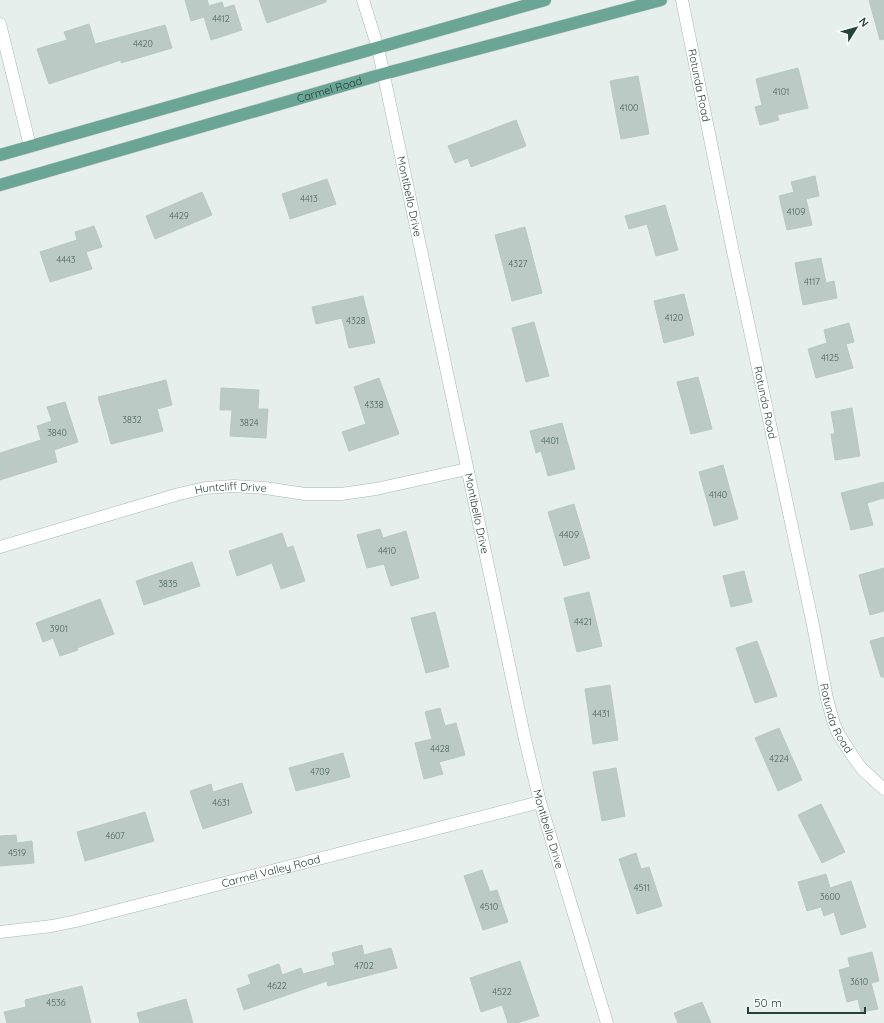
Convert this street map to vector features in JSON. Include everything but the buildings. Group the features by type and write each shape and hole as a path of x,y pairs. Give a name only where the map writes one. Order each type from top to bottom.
{"main road":[{"path":"0,155 545,0"},
{"name":"Carmel Road","path":"0,185 383,74 661,0"}],"street":[{"name":"Montibello Drive","path":"363,0 378,48 524,734 540,802 607,1023"},
{"name":"Rotunda Road","path":"682,0 734,254 813,625 827,699 834,724 854,758 862,769 884,790"},
{"path":"0,24 30,146"},
{"name":"Huntcliff Drive","path":"0,547 179,494 206,488 234,486 265,488 305,494 341,494 376,489 468,469"},
{"name":"Carmel Valley Road","path":"0,932 52,926 76,921 540,802"}]}
